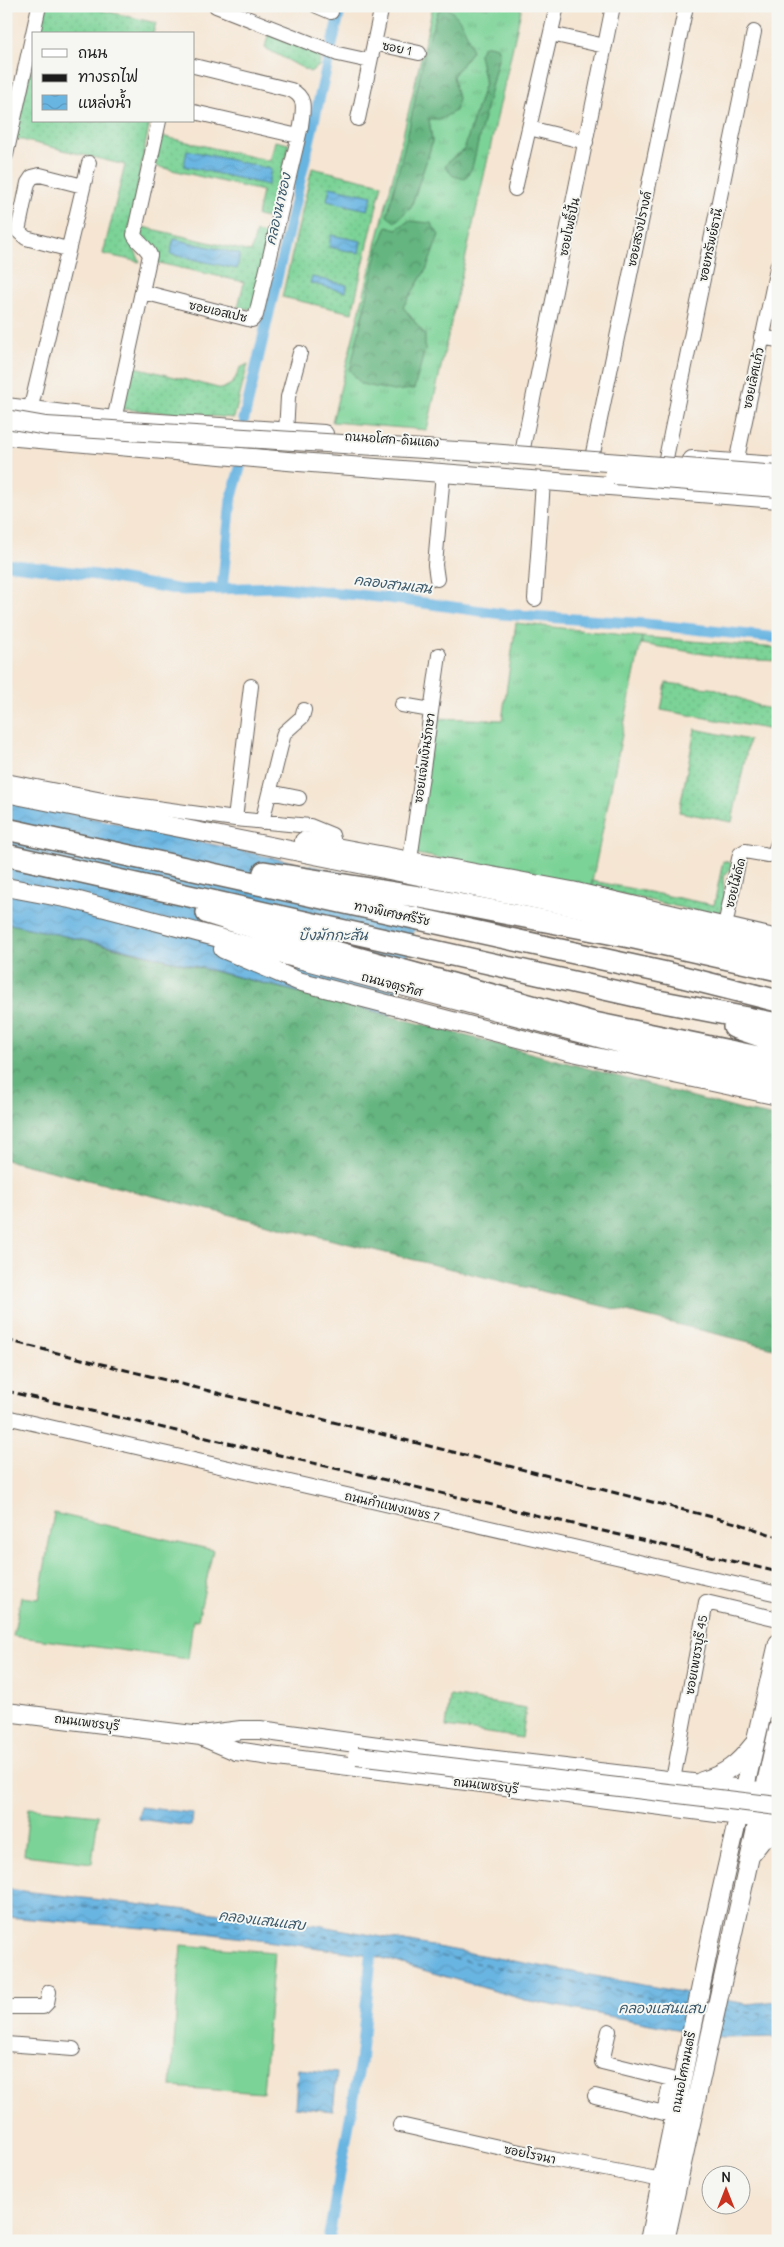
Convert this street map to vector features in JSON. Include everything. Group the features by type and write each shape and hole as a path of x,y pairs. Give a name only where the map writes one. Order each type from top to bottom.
{"highway":[{"name":"ทางพิเศษศรีรัช","path":"6,829 671,974 778,1001"},
{"path":"113,852 267,872 410,895 630,937 778,970"},
{"path":"6,855 658,1001 778,1024"},
{"path":"42,863 308,944 594,1023 778,1061"},
{"path":"671,974 778,988"},
{"path":"658,1001 778,1042"}],"main road":[{"name":"ถนนอโศก-ดินแดง","path":"6,407 114,420 593,452 736,463 773,469"},
{"name":"ถนนอโศก-ดินแดง","path":"6,419 46,426 773,469"},
{"name":"ถนนอโศก-ดินแดง","path":"6,436 543,482 769,498"},
{"name":"ถนนอโศก-ดินแดง","path":"189,452 297,452 778,488"},
{"path":"688,492 691,460"},
{"path":"769,498 773,469"},
{"path":"6,793 643,921 778,955"},
{"path":"206,832 308,841 410,860 572,891 778,939"},
{"name":"ถนนจตุรทิศ","path":"6,887 75,900 672,1058 778,1080"},
{"path":"168,926 298,981 568,1051 778,1096"},
{"path":"739,1815 778,1643"},
{"name":"ถนนเพชรบุรี","path":"6,1712 778,1806"},
{"name":"ถนนเพชรบุรี","path":"198,1735 241,1730 260,1730 378,1746 771,1792"},
{"path":"777,1730 775,1752 778,1764"},
{"path":"758,1818 771,1792 777,1730"},
{"name":"ถนนเพชรบุรี","path":"198,1735 236,1751 262,1755 778,1821"},
{"path":"697,1783 722,1775 742,1759 754,1744"},
{"path":"620,1800 629,1797 634,1792 632,1778 626,1774"},
{"path":"692,1809 720,1821 730,1839 731,1850"},
{"name":"ถนนอโศกมนตรี","path":"665,2241 713,1927 739,1815"},
{"name":"ถนนอโศกมนตรี","path":"649,2241 662,2180 669,2114 686,2100 733,1931 758,1818"},
{"path":"748,1858 762,1840 778,1830"}],"street":[{"path":"6,155 13,86 39,6"},
{"path":"216,6 338,54 370,61"},
{"path":"316,6 331,12"},
{"path":"358,119 382,6"},
{"path":"515,189 557,6"},
{"name":"ซอยโพธิ์ปั้น","path":"523,448 613,6"},
{"name":"ซอยสรงปรางค์","path":"593,452 686,6"},
{"name":"ซอยทรัพย์ธานี","path":"666,458 754,32"},
{"path":"551,34 605,46"},
{"name":"ซอย 1","path":"374,44 419,53"},
{"name":"ซอยเอสเปซ","path":"143,292 252,320 256,314 298,136 304,105 298,94 291,90 195,66"},
{"path":"195,112 298,136"},
{"path":"114,420 150,255 147,248 136,241 134,235 159,122"},
{"path":"529,128 586,142"},
{"path":"30,411 62,283 68,249 89,163"},
{"path":"68,249 26,238 18,231 28,183 32,177 40,175 84,186"},
{"name":"ซอยเลิศแก้ว","path":"736,463 761,337 778,264"},
{"path":"761,337 778,340"},
{"path":"286,432 288,397 300,353"},
{"path":"437,579 435,565 442,473"},
{"path":"535,599 543,482"},
{"name":"ซอยแจ่มเงินรักษา","path":"410,860 439,655"},
{"path":"236,820 251,686"},
{"path":"402,705 431,710"},
{"path":"262,822 284,733 302,717 304,710"},
{"path":"6,781 113,802 236,820 310,826 332,835 335,846"},
{"path":"270,792 299,798"},
{"name":"ซอยไม้ดัด","path":"725,926 740,854 745,851 774,854 778,843"},
{"name":"ถนนกำแพงเพชร 7","path":"6,1417 778,1594"},
{"name":"ซอยเพชรบุรี 45","path":"674,1780 706,1602 778,1619"},
{"path":"6,2007 43,2007 47,2003 49,1992"},
{"path":"594,2096 669,2114 671,2079 602,2062 609,2031"},
{"path":"6,2044 73,2049"},
{"name":"ซอยโรจนา","path":"400,2125 547,2158 662,2180"}],"green space":[{"path":"46,6 84,6 156,23 154,32 40,32"},
{"path":"433,6 522,6 427,430 332,422 397,161","holes":["426,47 472,51 453,76 458,99 429,119 432,141 411,207 409,128","479,54 499,55 484,114 453,176 450,160 464,150 485,83","409,221 427,268 403,307 425,335 360,323 387,226 396,229"]},
{"path":"444,6 455,15 466,31 472,51 453,76 458,99 455,111 441,119 429,119 432,141 430,150 411,207 395,222 387,216 409,128 426,47 438,11"},
{"path":"269,31 321,53 319,66 310,72 265,48"},
{"path":"489,45 497,47 499,54 472,168 465,179 453,176 445,166 464,150 485,83 479,54 482,47"},
{"path":"32,64 32,122 150,122 128,234 140,262 103,254 125,165 14,138"},
{"path":"161,136 270,161 275,141 289,144 272,219 257,216 262,191 155,166"},
{"path":"312,168 382,184 352,313 282,297"},
{"path":"409,221 431,223 439,235 427,268 403,307 425,335 425,350 414,389 393,391 361,384 350,370 378,249 387,226 396,229"},
{"path":"143,227 251,252 256,232 270,235 253,310 238,307 244,282 154,262 140,238"},
{"path":"248,364 234,418 121,409 132,366 222,389 233,383 240,368"},
{"path":"516,623 642,637 591,887 416,854 432,718 502,720"},
{"path":"642,637 778,648 778,661 736,659 641,644"},
{"path":"666,683 717,689 761,707 778,710 778,731 661,710"},
{"path":"695,729 749,740 732,822 679,812"},
{"path":"723,861 731,863 731,868 723,878 725,896 721,912 713,915 591,887 593,881 714,905"},
{"path":"6,923 286,989 749,1112 778,1117 778,1349 6,1160"},
{"path":"54,1513 213,1550 198,1620 193,1620 188,1659 13,1636 21,1597 39,1599"},
{"path":"450,1696 526,1708 522,1738 446,1727"},
{"path":"29,1808 98,1815 92,1863 24,1855"},
{"path":"181,1945 274,1952 263,2093 171,2087"}],"water":[{"path":"187,150 271,169 268,185 184,166"},
{"path":"330,187 372,196 368,210 327,201"},
{"path":"331,235 361,241 359,253 329,247"},
{"path":"174,239 240,254 237,269 170,254"},
{"path":"312,277 347,285 346,292 310,283"},
{"name":"บึงมักกะสัน","path":"6,799 425,891 391,1015 138,952 6,923"},
{"path":"140,1807 192,1813 191,1826 138,1819"},
{"name":"คลองแสนแสบ","path":"6,1889 317,1925 747,2004 778,2001 778,2037 723,2038 525,2000 372,1955 205,1933 6,1917"},
{"path":"298,2069 337,2073 333,2111 295,2107"}],"waterway":[{"name":"คลองนาซอง","path":"244,419 341,6"},
{"name":"คลองนาซอง","path":"222,589 231,500 240,468"},
{"name":"คลองสามเสน","path":"6,564 96,575 181,590 276,587 389,598 502,614 646,624 778,638"},
{"path":"328,2241 360,2062 372,1949"}],"ferry route":[{"path":"6,1914 68,1904 259,1927 385,1945 688,2005"},
{"path":"724,2010 778,2016"}],"railway":[{"path":"6,1340 740,1524 778,1537"},
{"path":"6,1391 778,1572"}]}
